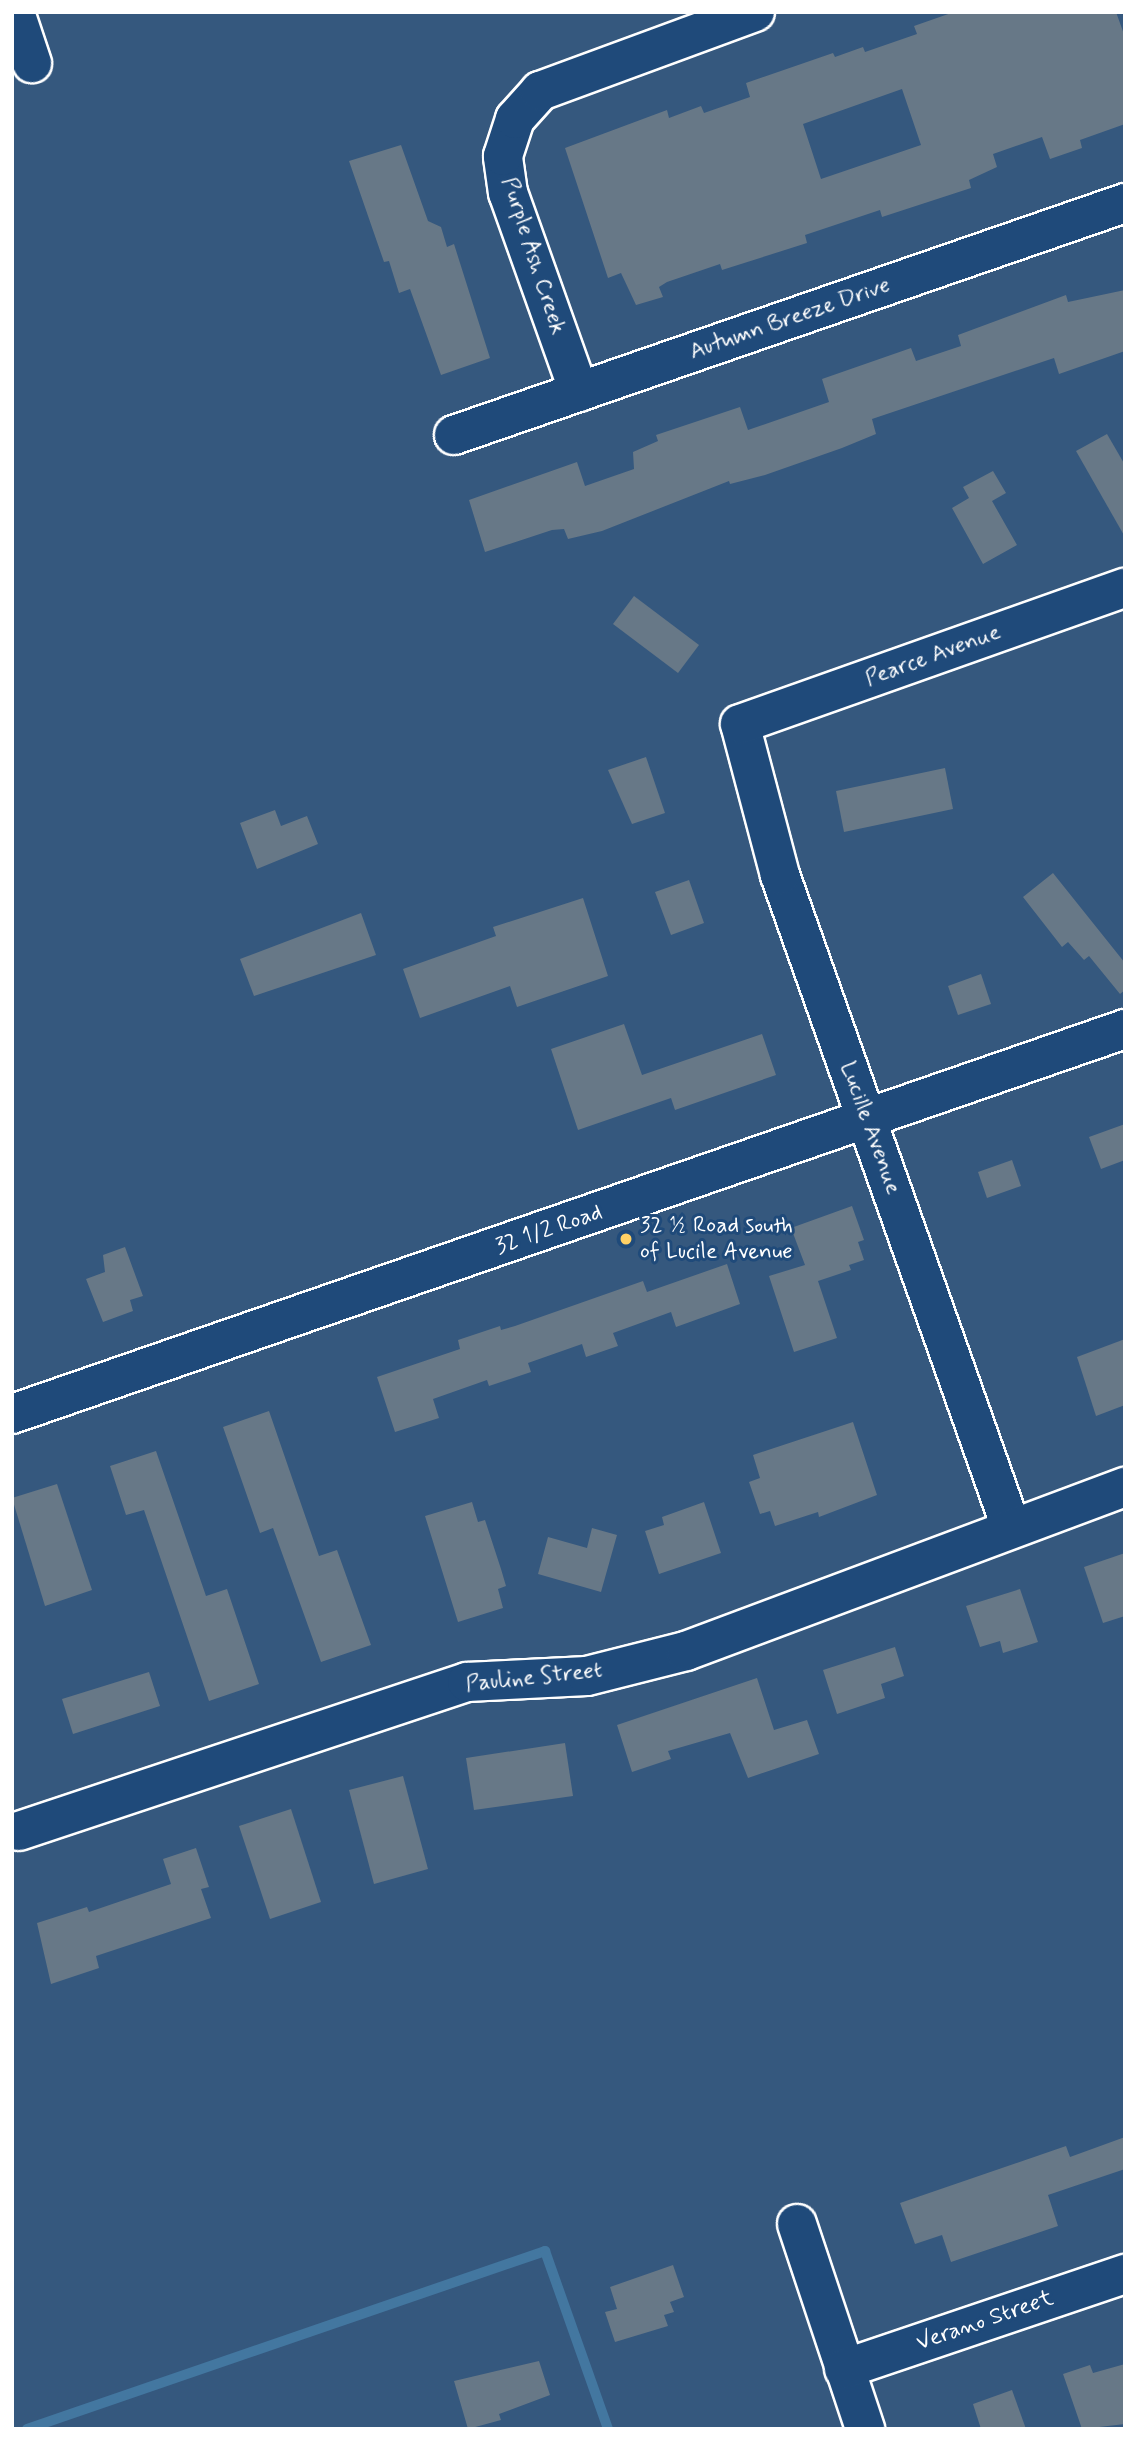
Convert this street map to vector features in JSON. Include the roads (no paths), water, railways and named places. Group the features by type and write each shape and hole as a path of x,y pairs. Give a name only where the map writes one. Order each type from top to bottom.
{"street":[{"path":"15,12 32,63"},
{"name":"Purple Ash Creek","path":"579,392 508,193 503,156 515,119 540,91 755,12"},
{"name":"Autumn Breeze Drive","path":"454,435 1125,203"},
{"name":"Pearce Avenue","path":"740,724 1125,588"},
{"name":"Lucille Avenue","path":"740,724 780,875 1011,1527"},
{"name":"32 1/2 Road","path":"12,1414 1125,1029"},
{"name":"Pauline Street","path":"19,1831 467,1682 587,1676 686,1651 1011,1527 1125,1487"},
{"path":"797,2224 865,2429"},
{"name":"Verano Street","path":"845,2369 1125,2274"}],"waterway":[{"path":"27,2429 545,2251 608,2429"}],"place":[{"name":"32 ½ Road south of Lucile Avenue","path":"626,1239"}]}
